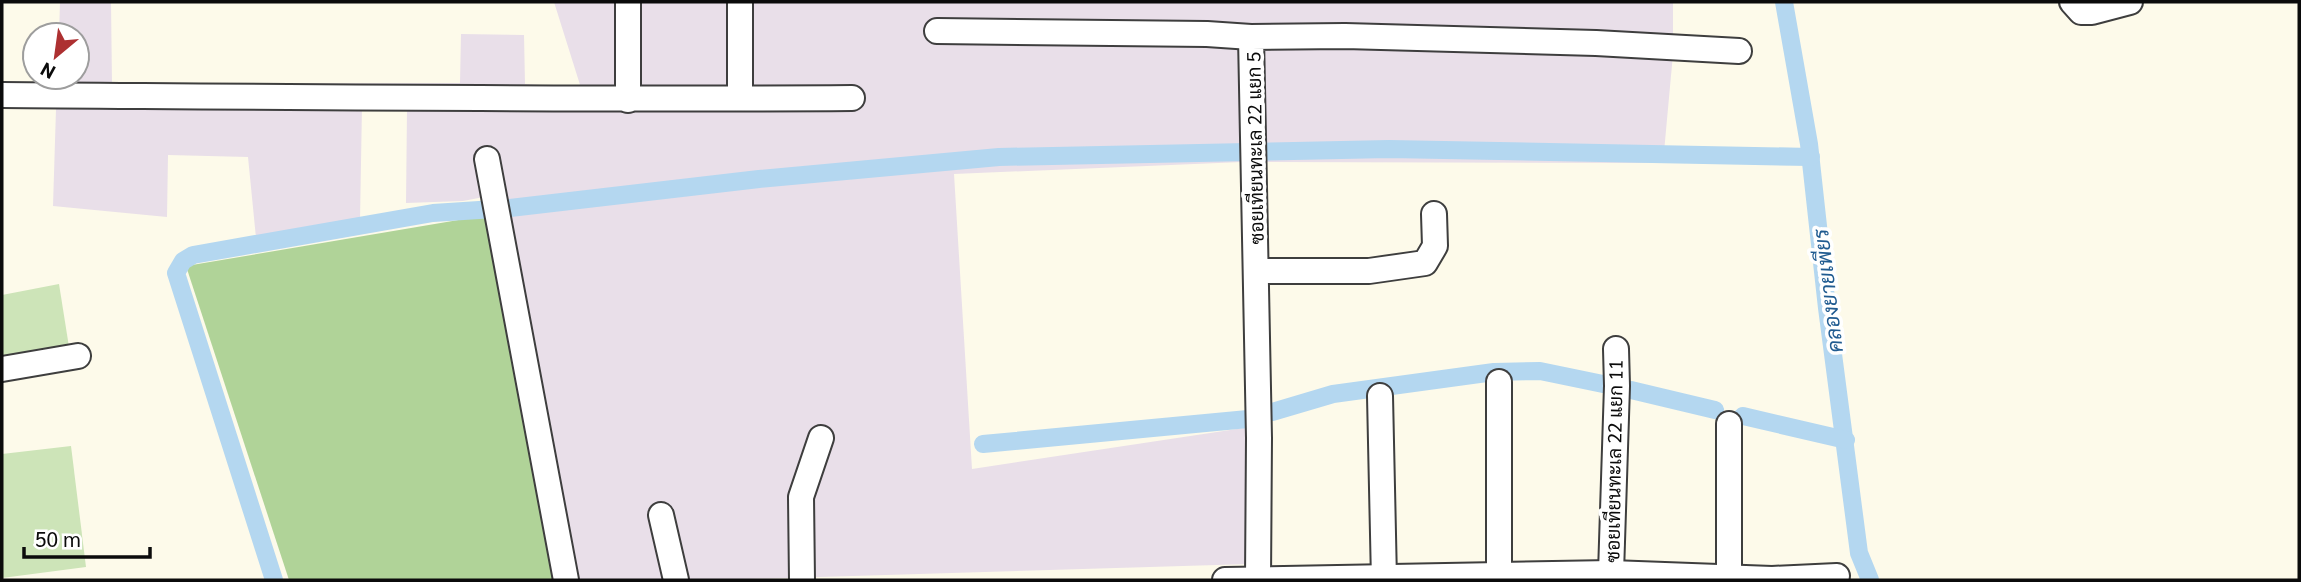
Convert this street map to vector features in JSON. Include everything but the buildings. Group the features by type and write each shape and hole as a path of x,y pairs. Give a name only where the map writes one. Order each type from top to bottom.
{"street":[{"path":"628,2 628,100"},
{"path":"740,2 740,97"},
{"path":"2072,2 2081,12 2092,12 2130,2"},
{"path":"937,31 1207,34 1251,37"},
{"name":"ซอยเทียนทะเล 22 แยก 5","path":"1258,580 1259,438 1251,37 1345,36 1596,43 1739,51"},
{"path":"91,86 628,100 852,98"},
{"path":"2,95 35,91"},
{"path":"487,159 566,580"},
{"path":"1256,271 1368,271 1426,263 1435,246 1434,214"},
{"name":"ซอยเทียนทะเล 22 แยก 11","path":"1613,576 1616,349"},
{"path":"2,369 78,356"},
{"path":"1499,382 1499,578"},
{"path":"1380,396 1384,579"},
{"path":"1729,424 1729,577"},
{"path":"802,580 801,497 821,438"},
{"path":"661,515 676,580"},
{"path":"1226,580 1613,576 1772,579 1838,576"}],"shaded area":[{"path":"60,2 111,2 112,84 460,83 461,34 524,35 525,84 581,88 554,2 1673,2 1673,54 1663,163 1242,162 954,174 972,469 1250,427 1250,564 717,580 556,580 489,196 463,201 406,203 407,110 362,106 360,220 256,238 248,157 168,155 167,217 53,206 56,109 2,106 45,91 91,91 91,21 59,21"}],"green space":[{"path":"488,215 556,580 289,580 186,266"},
{"path":"59,284 69,347 2,358 2,295"},
{"path":"71,446 86,567 2,578 2,454"}],"waterway":[{"name":"คลองยายเพียร","path":"1784,2 1809,144 1859,553 1870,580"},
{"path":"274,580 176,273 183,261 193,255 433,213 510,208 759,179 999,157 1389,149 1811,157"},
{"path":"1272,412 1333,394 1494,372 1540,371 1603,384"},
{"path":"1631,390 1715,410"},
{"path":"1743,416 1846,440"},
{"path":"983,444 1248,419"}]}
